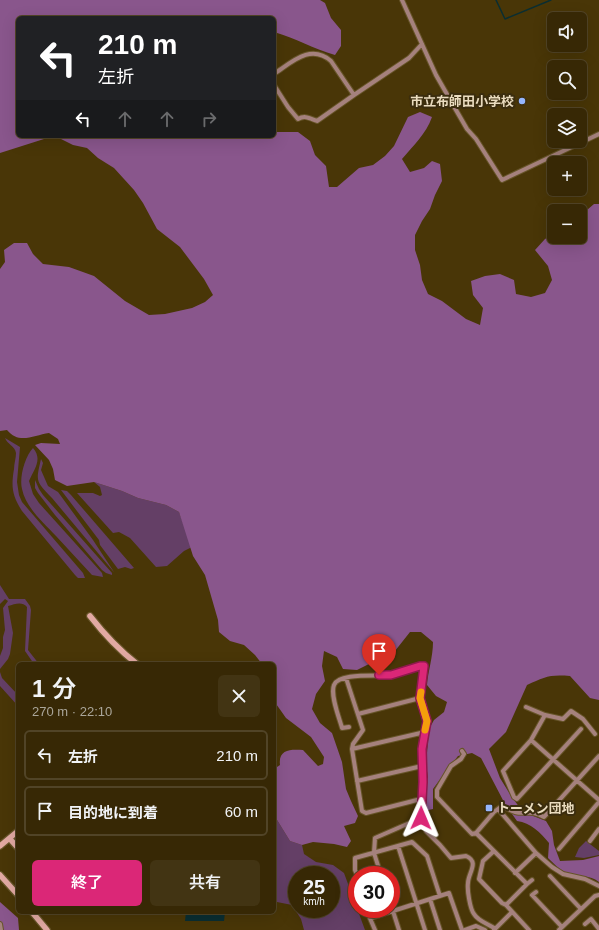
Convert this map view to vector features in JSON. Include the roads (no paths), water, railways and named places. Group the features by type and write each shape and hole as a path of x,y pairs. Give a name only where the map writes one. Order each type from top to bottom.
{"street":[{"path":"402,0 436,75 467,129 476,139 502,180 599,134"},
{"path":"276,88 298,119 307,117 317,120 409,58 422,44"},
{"path":"276,73 301,56 315,54 327,58 330,61 354,95"},
{"path":"90,616 107,637 134,662"},
{"path":"349,727 342,728 333,695 334,685 336,682 355,676 391,675 424,666 420,698 427,721 422,749 423,782 421,818 424,820 426,832 451,858 466,856 470,857 474,865 468,883 472,910 478,918 494,929 512,912"},
{"path":"346,678 363,730 353,744 352,749 362,811 366,813 421,799"},
{"path":"358,714 420,698"},
{"path":"526,707 545,715 563,719 570,710 583,719 595,734"},
{"path":"545,715 531,740 503,771 514,797 517,799 581,729"},
{"path":"352,749 425,732"},
{"path":"531,740 554,759 599,801 559,849"},
{"path":"462,751 464,754 461,759 452,766 437,790 437,797 472,834 476,833 527,884"},
{"path":"476,833 502,806 514,812 531,812 544,817 599,756"},
{"path":"357,781 422,766"},
{"path":"498,809 536,852 552,867 563,874 585,879 599,886"},
{"path":"378,866 374,853 375,838 421,818"},
{"path":"590,841 599,829"},
{"path":"0,846 16,833"},
{"path":"10,839 16,846"},
{"path":"356,866 355,858 412,842 427,856 440,896"},
{"path":"398,846 425,930"},
{"path":"494,851 483,861 480,879 502,904 506,905 529,930"},
{"path":"515,873 536,852"},
{"path":"0,875 16,893"},
{"path":"550,876 580,909"},
{"path":"506,905 532,880"},
{"path":"536,892 532,896 560,929 580,909 595,896 599,895"},
{"path":"400,909 450,893 463,930 476,926 485,930"},
{"path":"430,899 440,930"},
{"path":"34,914 45,929"},
{"path":"370,918 375,930"},
{"path":"395,918 399,930"},
{"path":"585,924 591,919 599,928"},
{"path":"0,924 1,930"}],"water":[{"path":"186,914 225,914 224,921 185,921"}],"waterway":[{"path":"496,0 505,19 551,0"}],"place":[{"name":"市立布師田小学校","path":"522,101"},
{"name":"トーメン団地","path":"489,808"}]}
